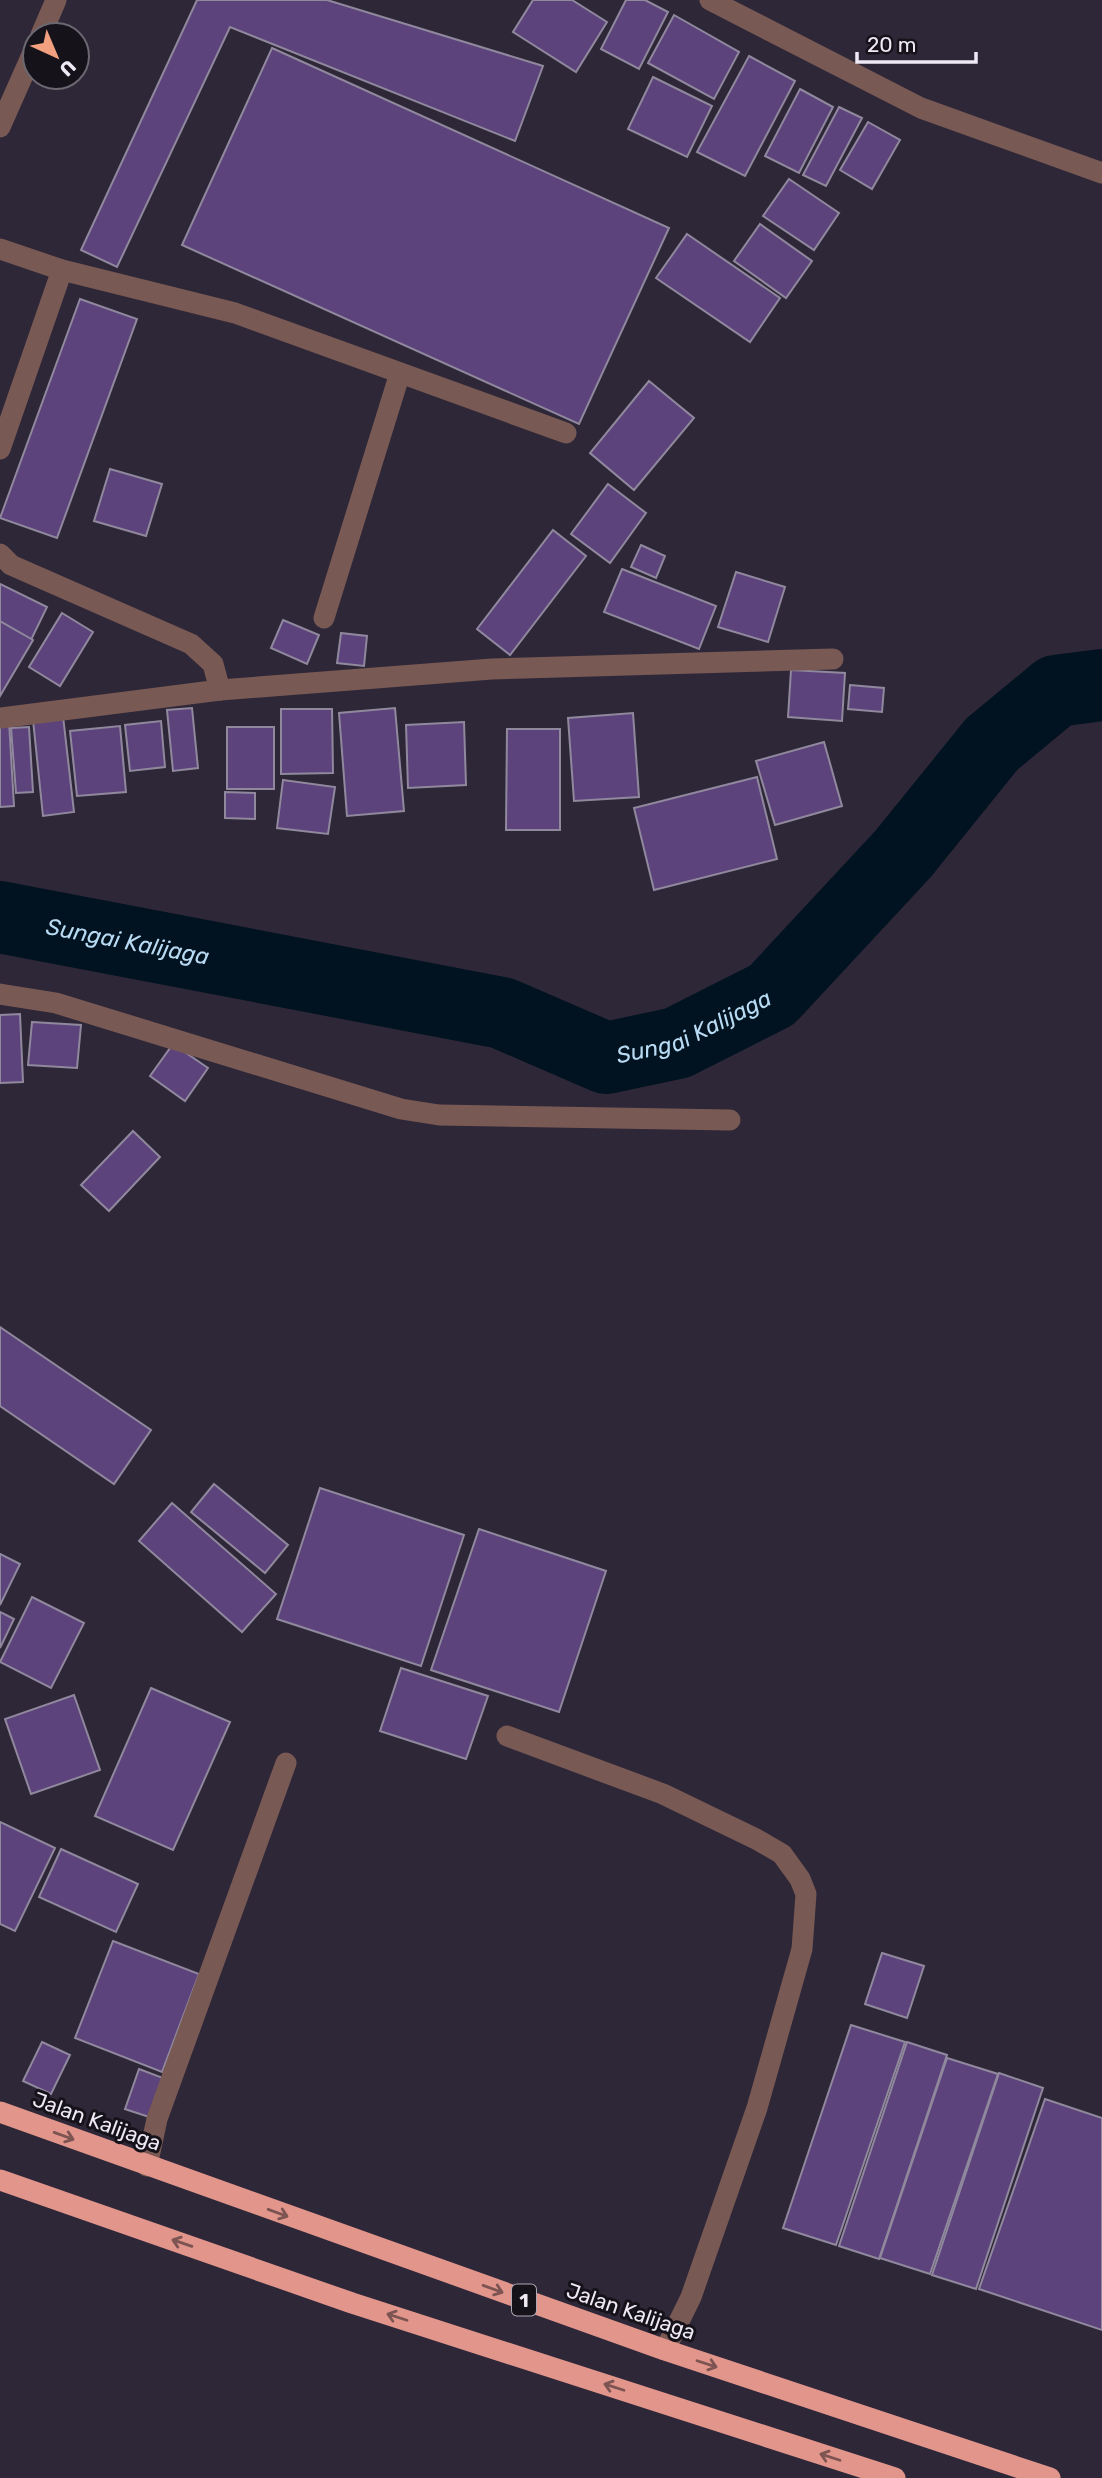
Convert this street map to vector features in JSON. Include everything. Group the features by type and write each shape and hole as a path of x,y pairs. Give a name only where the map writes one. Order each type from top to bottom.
{"highway":[{"name":"Jalan Kalijaga","path":"0,2112 665,2350 1050,2478"},
{"path":"0,2180 366,2307 895,2478"}],"street":[{"path":"47,21 56,0"},
{"path":"710,0 922,108 1102,173"},
{"path":"0,127 21,80"},
{"path":"0,249 62,270 235,313 566,433"},
{"path":"0,449 62,270"},
{"path":"324,618 400,373"},
{"path":"0,554 11,565 191,644 213,664 220,690"},
{"path":"0,718 220,690 492,669 833,659"},
{"path":"0,994 56,1003 401,1109 439,1115 730,1120"},
{"path":"507,1736 663,1794 756,1839 782,1854 800,1879 806,1894 802,1949 757,2108 691,2297 665,2350"},
{"path":"147,2166 157,2119 286,1763"}],"building":[{"path":"197,0 327,0 543,66 515,141 230,27 117,267 81,250"},
{"path":"533,0 572,0 607,22 576,72 513,32"},
{"path":"626,0 645,0 668,12 639,69 601,49"},
{"path":"674,15 739,52 714,99 648,63"},
{"path":"272,48 669,228 579,424 182,245"},
{"path":"749,56 795,81 745,176 697,152"},
{"path":"653,77 712,106 687,157 628,129"},
{"path":"800,89 833,107 799,173 765,156"},
{"path":"839,107 862,118 826,186 803,175"},
{"path":"868,122 900,140 872,189 840,170"},
{"path":"789,179 839,213 814,250 763,216"},
{"path":"760,224 812,261 786,298 734,261"},
{"path":"687,234 780,298 750,342 656,278"},
{"path":"80,299 137,319 57,538 0,518"},
{"path":"649,381 694,418 634,490 590,453"},
{"path":"110,469 162,484 146,536 94,521"},
{"path":"608,484 646,513 610,563 571,534"},
{"path":"553,530 586,556 510,655 477,629"},
{"path":"641,545 665,556 656,578 631,567"},
{"path":"622,569 716,606 699,649 604,612"},
{"path":"736,572 785,587 768,642 718,627"},
{"path":"0,584 47,607 30,642 0,628"},
{"path":"62,613 93,632 60,686 29,667"},
{"path":"283,620 319,635 307,664 271,648"},
{"path":"0,621 33,640 0,696"},
{"path":"341,633 367,636 364,666 337,663"},
{"path":"791,670 845,673 842,721 788,717"},
{"path":"850,685 884,688 882,712 848,709"},
{"path":"192,708 198,768 173,771 167,710"},
{"path":"395,708 404,811 347,816 339,713"},
{"path":"281,709 332,709 333,773 281,774"},
{"path":"633,713 639,797 574,801 568,718"},
{"path":"63,716 74,812 43,816 33,720"},
{"path":"0,721 9,721 14,806 0,807"},
{"path":"161,721 165,767 130,771 125,725"},
{"path":"464,722 466,785 408,788 406,725"},
{"path":"120,726 126,792 77,796 70,731"},
{"path":"29,727 33,792 16,793 11,728"},
{"path":"227,727 274,727 274,789 227,789"},
{"path":"507,729 560,729 560,830 506,830"},
{"path":"824,742 842,806 775,825 756,761"},
{"path":"757,777 777,859 654,890 634,808"},
{"path":"283,780 335,787 328,834 277,828"},
{"path":"225,792 255,793 255,819 225,818"},
{"path":"20,1014 23,1082 0,1083 0,1015"},
{"path":"32,1022 81,1025 77,1068 28,1065"},
{"path":"173,1044 208,1068 185,1101 150,1076"},
{"path":"133,1131 160,1157 109,1211 81,1185"},
{"path":"0,1327 151,1430 114,1484 0,1406"},
{"path":"214,1484 288,1545 265,1573 191,1512"},
{"path":"320,1488 464,1535 421,1666 277,1619"},
{"path":"172,1503 276,1594 242,1632 139,1541"},
{"path":"479,1529 606,1571 559,1712 431,1670"},
{"path":"0,1554 20,1564 0,1605"},
{"path":"32,1597 84,1623 51,1688 0,1662"},
{"path":"0,1612 14,1619 0,1648"},
{"path":"401,1668 488,1696 466,1759 380,1731"},
{"path":"151,1688 230,1722 173,1850 95,1816"},
{"path":"74,1695 100,1770 31,1794 5,1719"},
{"path":"0,1822 55,1848 15,1931 0,1924"},
{"path":"61,1849 138,1884 116,1932 39,1897"},
{"path":"113,1941 199,1974 162,2072 75,2038"},
{"path":"882,1953 924,1966 907,2018 865,2004"},
{"path":"851,2025 905,2042 836,2245 783,2228"},
{"path":"42,2042 70,2055 51,2094 23,2081"},
{"path":"907,2042 947,2055 879,2259 839,2246"},
{"path":"947,2058 998,2074 930,2274 880,2258"},
{"path":"139,2069 163,2078 149,2117 125,2109"},
{"path":"999,2073 1043,2088 976,2289 932,2275"},
{"path":"1045,2099 1102,2118 1102,2330 979,2289"}],"waterway":[{"name":"Sungai Kalijaga","path":"0,917 502,1013 606,1058 677,1043 772,995 903,854 992,744 1056,691 1102,685"}]}
